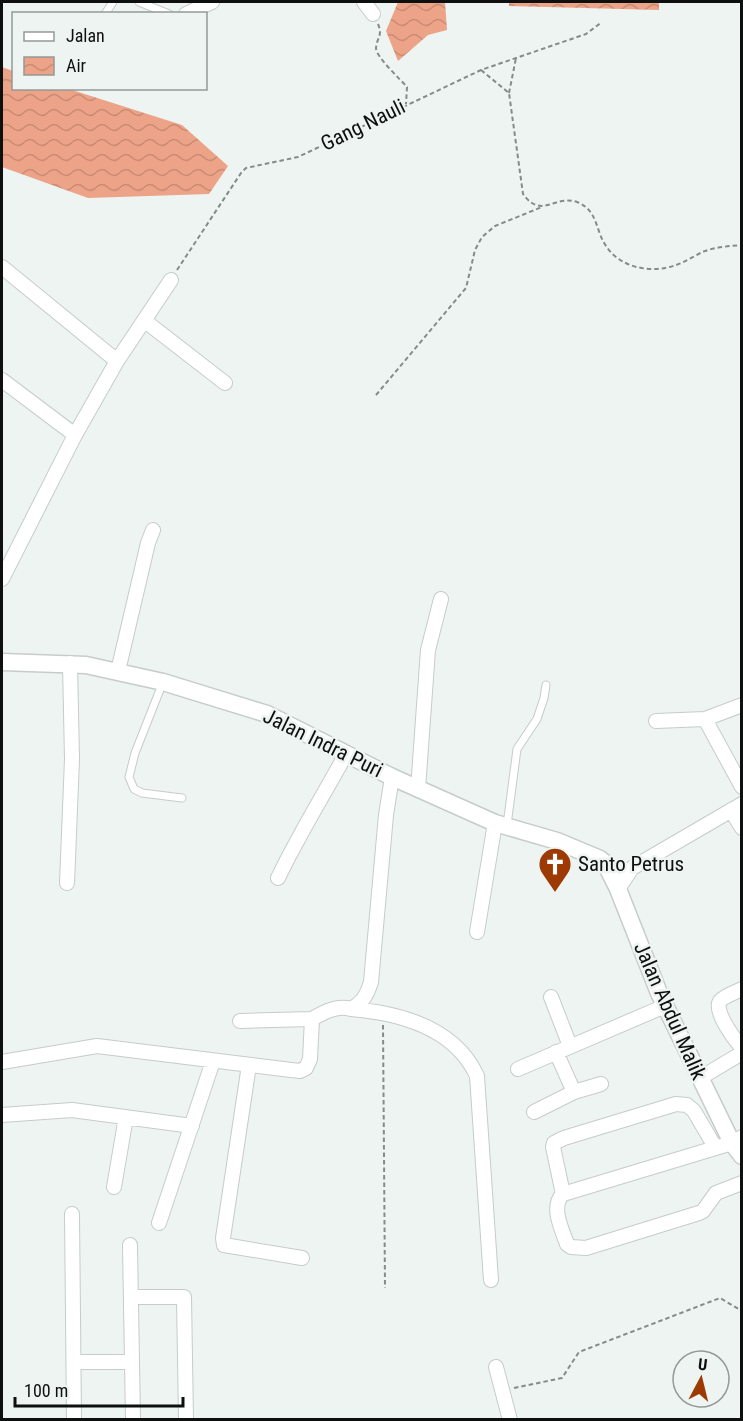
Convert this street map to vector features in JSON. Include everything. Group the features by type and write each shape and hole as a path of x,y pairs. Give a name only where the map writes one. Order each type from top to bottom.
{"street":[{"path":"190,12 212,2"},
{"path":"364,2 373,14"},
{"path":"2,267 117,361"},
{"path":"2,579 75,435 117,361 171,280"},
{"path":"144,321 225,383"},
{"path":"2,380 75,435"},
{"path":"118,671 153,530"},
{"path":"418,789 428,650 441,598"},
{"name":"Jalan Indra Puri","path":"2,662 70,663 118,671 163,682 267,714 418,789 501,824 557,841 605,863 632,868"},
{"path":"67,884 72,759 70,663"},
{"path":"656,721 705,719 741,705"},
{"path":"705,719 741,787"},
{"path":"278,878 295,843 311,820 346,754"},
{"path":"351,1009 362,1003 371,982 386,815 392,777"},
{"path":"618,890 632,868 736,807 741,828"},
{"path":"477,932 501,824"},
{"name":"Jalan Abdul Malik","path":"605,863 665,1006 700,1078 738,1145"},
{"path":"741,989 721,1000 719,1005 720,1014 741,1048"},
{"path":"551,997 570,1046"},
{"path":"518,1069 665,1006"},
{"path":"240,1021 312,1018 327,1010 345,1007 382,1013 419,1025 450,1040 464,1053 477,1076 491,1280"},
{"path":"2,1062 97,1046 300,1071 306,1068 310,1059 312,1018"},
{"path":"556,1052 574,1092"},
{"path":"700,1078 741,1053"},
{"path":"159,1223 213,1061"},
{"path":"249,1065 223,1238 224,1245 302,1257"},
{"path":"534,1112 574,1092 601,1084"},
{"path":"563,1194 553,1147 554,1143 564,1138 676,1104 687,1105 694,1110 715,1147"},
{"path":"2,1115 72,1110 192,1126"},
{"path":"114,1188 126,1117"},
{"path":"738,1145 715,1147 563,1194 558,1199 557,1211 567,1244 586,1248 699,1213 716,1193 741,1183"},
{"path":"72,1214 74,1419"},
{"path":"130,1245 133,1419"},
{"path":"131,1297 184,1297 186,1419"},
{"path":"74,1362 131,1362"},
{"path":"496,1367 510,1419"}],"lane":[{"path":"139,2 164,12"},
{"path":"163,682 135,753 129,777 134,789 142,793 182,798"},
{"path":"501,824 517,749 537,719 546,685"}],"path":[{"path":"373,14 381,33 376,46 378,54 407,87 406,104"},
{"name":"Gang Nauli","path":"171,280 246,168 297,157 481,70 586,34 602,22"},
{"path":"516,58 509,93 523,194 528,201 542,207"},
{"path":"481,70 509,93"},
{"path":"376,395 466,288 475,250 482,237 495,226 542,207 570,200 586,207 595,217 603,243 612,256 637,267 654,269 669,267 705,251 741,245"},
{"path":"382,1013 385,1288"},
{"path":"501,1390 562,1377 579,1352 720,1298 741,1311"}],"water":[{"path":"398,2 445,2 447,30 428,35 398,61 386,31"},
{"path":"509,2 659,2 659,10 509,6"},
{"path":"2,67 12,71 12,90 72,90 182,125 228,166 209,194 88,198 2,167"}],"place":[{"name":"Santo Petrus","path":"555,893"}]}
